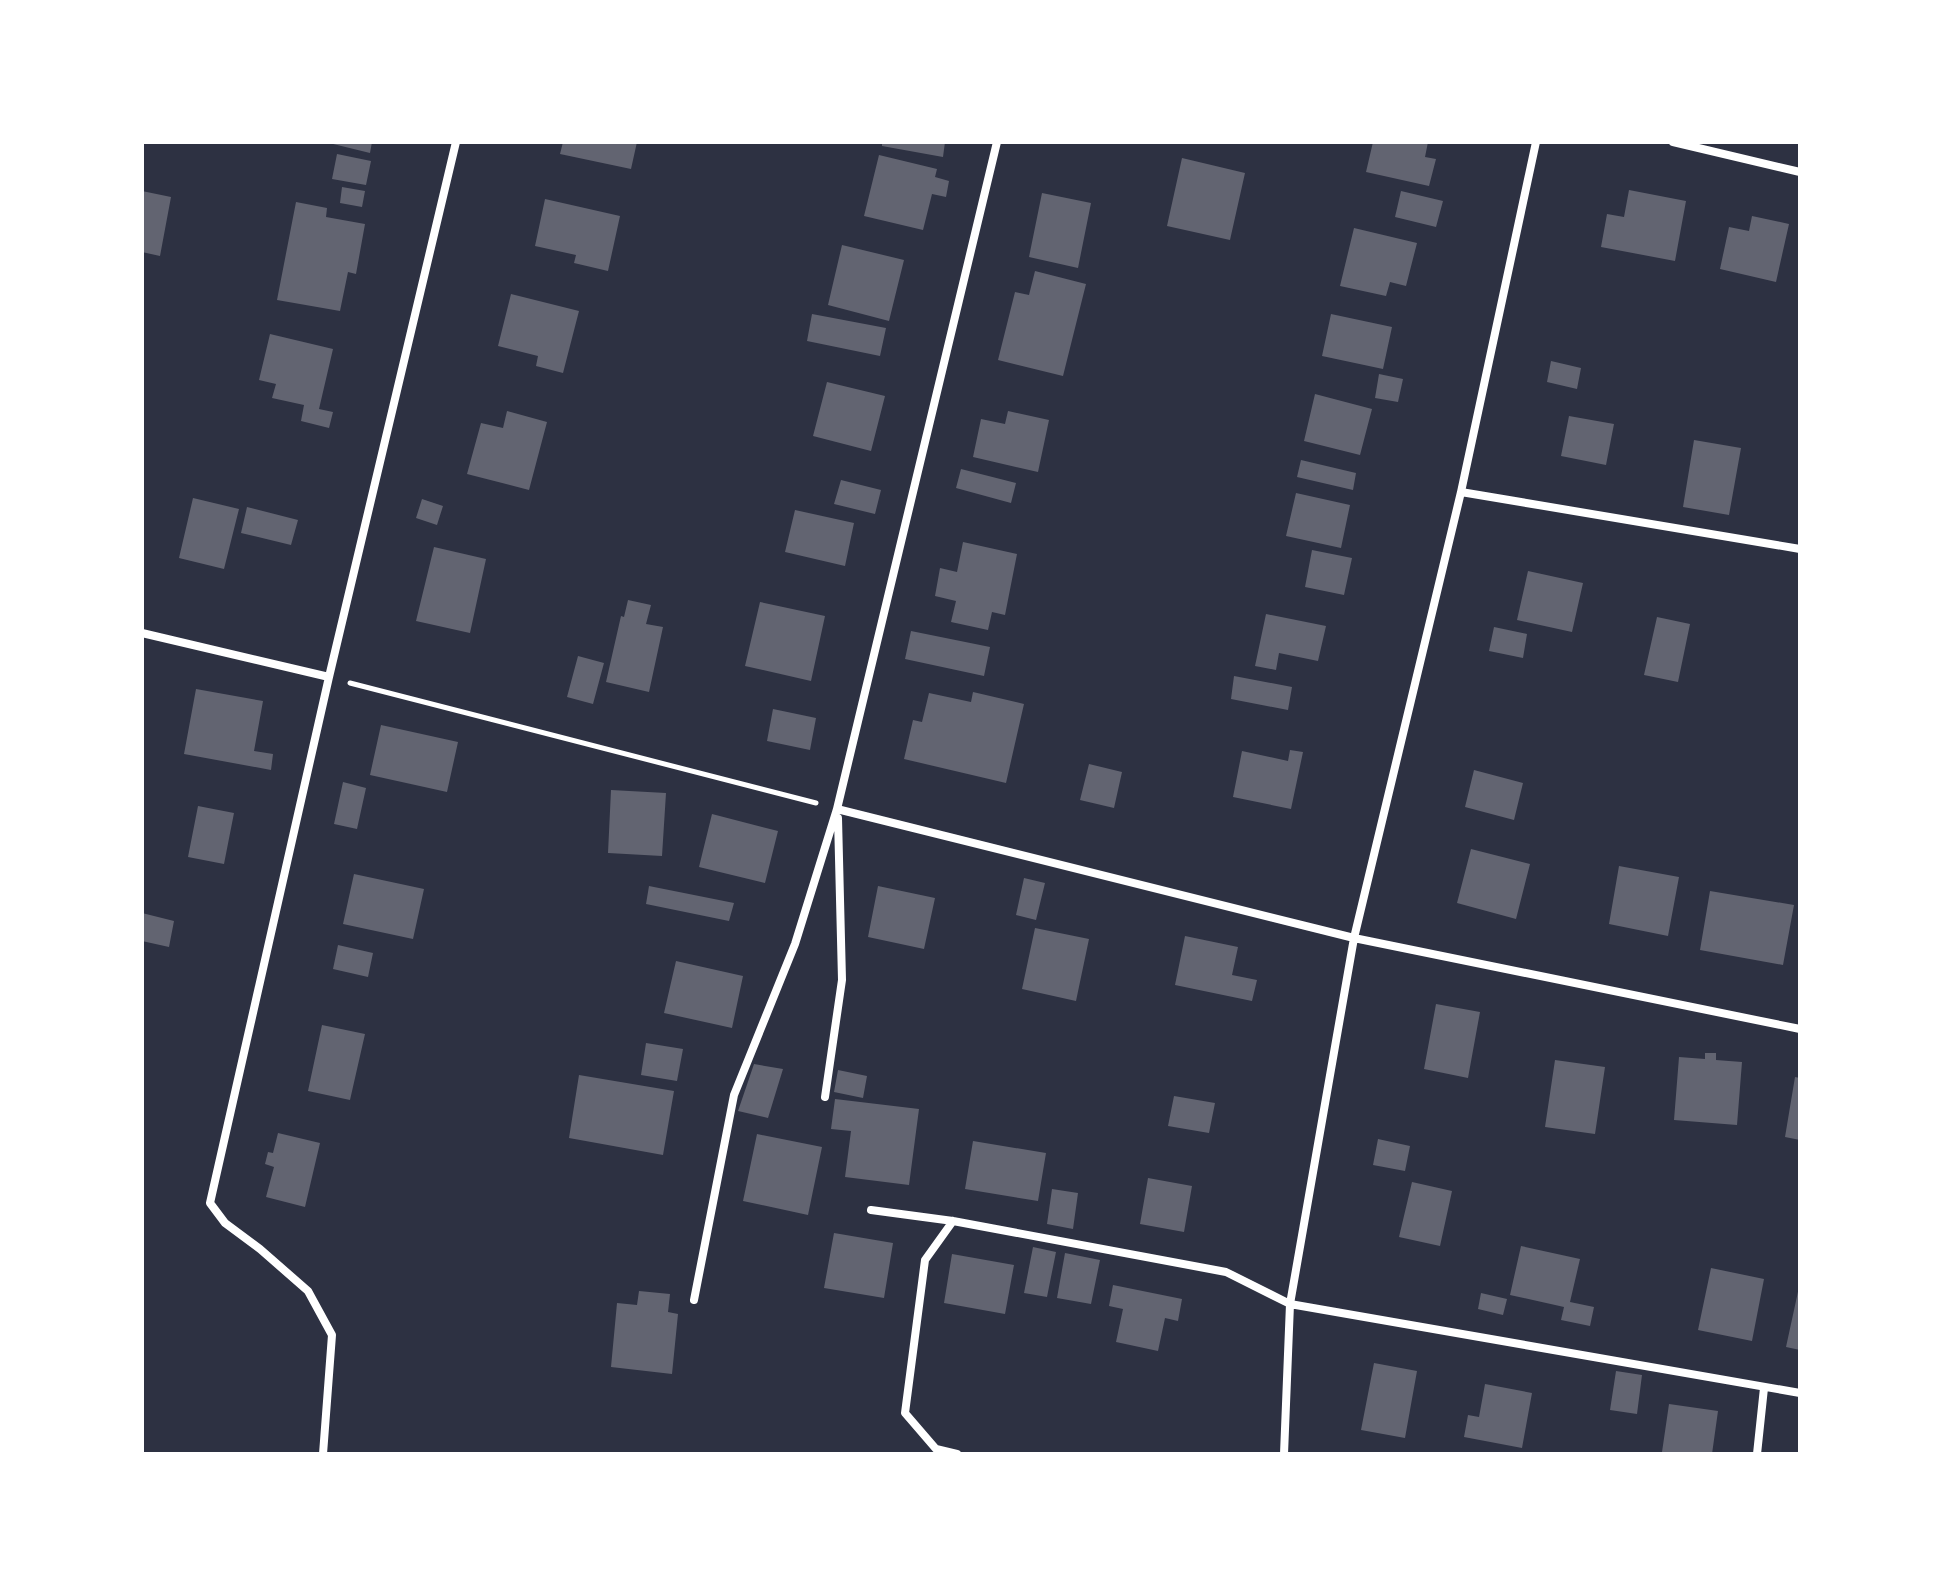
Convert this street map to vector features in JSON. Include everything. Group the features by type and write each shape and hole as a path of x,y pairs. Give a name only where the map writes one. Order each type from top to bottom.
{"street":[{"path":"323,1454 332,1335 308,1291 225,1223 210,1203 329,677 456,142"},
{"path":"694,1300 734,1095 795,944 837,809 997,142"},
{"path":"1284,1454 1290,1304 1354,938 1461,492 1536,142"},
{"path":"1673,142 1800,172"},
{"path":"1461,492 1800,549"},
{"path":"142,633 329,677"},
{"path":"837,809 1354,938 1800,1029"},
{"path":"825,1097 842,980 837,809"},
{"path":"871,1210 953,1221 1226,1272 1290,1304 1800,1393"},
{"path":"953,1221 925,1260 905,1413 936,1449 957,1454"},
{"path":"1757,1454 1764,1388"}],"path":[{"path":"329,677 837,809"}],"building":[{"path":"325,142 372,142 370,153"},
{"path":"563,142 637,142 631,169 560,154"},
{"path":"882,142 945,142 943,157 882,146"},
{"path":"1373,142 1428,142 1425,157 1436,159 1429,186 1366,172"},
{"path":"337,154 371,161 366,185 332,179"},
{"path":"879,155 937,169 935,177 949,181 946,197 932,194 923,230 864,216"},
{"path":"1182,158 1245,173 1230,240 1167,226"},
{"path":"342,187 365,191 362,207 340,203"},
{"path":"1629,190 1686,201 1675,261 1601,247 1607,214 1624,217"},
{"path":"142,191 171,197 160,256 142,252"},
{"path":"1401,191 1443,201 1436,227 1395,217"},
{"path":"1042,193 1091,203 1078,268 1029,257"},
{"path":"545,199 620,216 608,271 574,263 576,255 535,246"},
{"path":"296,202 327,208 326,217 365,224 356,274 348,272 340,311 277,300"},
{"path":"1752,216 1789,224 1776,282 1720,269 1729,227 1749,231"},
{"path":"1354,228 1417,243 1406,286 1390,282 1386,296 1340,286"},
{"path":"842,245 904,260 889,321 828,305"},
{"path":"1035,271 1086,284 1063,376 998,360 1015,292 1029,295"},
{"path":"511,294 579,311 563,373 536,366 538,356 498,346"},
{"path":"812,314 886,328 880,356 807,341"},
{"path":"1331,314 1392,327 1383,369 1322,356"},
{"path":"270,334 333,349 319,409 333,412 329,428 301,421 304,405 272,398 276,384 259,380"},
{"path":"1551,361 1581,368 1577,389 1547,382"},
{"path":"1379,374 1403,379 1398,402 1375,398"},
{"path":"827,382 885,396 871,451 813,436"},
{"path":"1315,394 1372,409 1360,455 1304,441"},
{"path":"507,411 547,422 529,490 467,474 481,423 503,428"},
{"path":"1008,411 1049,420 1038,472 973,457 981,419 1005,424"},
{"path":"1569,416 1614,424 1606,465 1561,456"},
{"path":"1694,440 1741,448 1729,515 1683,507"},
{"path":"1301,460 1356,473 1353,490 1297,477"},
{"path":"961,469 1016,483 1011,503 956,488"},
{"path":"841,480 881,490 875,514 834,504"},
{"path":"1296,493 1350,505 1341,548 1286,536"},
{"path":"193,498 239,509 224,569 179,558"},
{"path":"422,499 443,506 437,525 416,518"},
{"path":"247,507 298,520 291,545 241,533"},
{"path":"795,510 854,523 845,566 785,552"},
{"path":"963,542 1017,554 1005,615 992,612 988,630 951,622 956,601 935,596 940,568 957,572"},
{"path":"434,547 486,559 470,633 416,621"},
{"path":"1312,550 1352,558 1344,595 1305,587"},
{"path":"1528,571 1583,583 1572,632 1517,620"},
{"path":"628,600 651,605 646,624 663,627 649,692 606,682 621,616 624,617"},
{"path":"760,602 825,616 811,681 745,666"},
{"path":"1266,614 1326,626 1318,661 1279,653 1276,670 1255,666"},
{"path":"1657,617 1690,624 1678,682 1644,675"},
{"path":"1494,627 1527,634 1523,658 1489,651"},
{"path":"911,631 990,647 984,676 905,659"},
{"path":"578,656 604,663 593,704 567,697"},
{"path":"1234,676 1292,687 1288,710 1231,699"},
{"path":"196,689 263,701 254,751 273,754 271,770 184,754"},
{"path":"973,692 1024,704 1006,783 904,759 913,720 922,722 929,693 971,702"},
{"path":"773,709 816,718 810,750 767,741"},
{"path":"381,725 458,742 447,792 370,775"},
{"path":"1290,750 1303,752 1291,809 1233,797 1242,751 1288,761"},
{"path":"1089,764 1122,772 1114,808 1080,800"},
{"path":"1474,770 1523,783 1514,820 1465,807"},
{"path":"343,782 366,788 357,829 334,824"},
{"path":"611,790 666,793 662,856 608,853"},
{"path":"198,806 234,813 224,864 188,857"},
{"path":"712,814 778,831 765,883 699,867"},
{"path":"1471,849 1530,864 1516,919 1457,903"},
{"path":"1619,866 1679,877 1668,936 1609,924"},
{"path":"354,874 424,889 413,939 343,924"},
{"path":"1024,878 1045,883 1036,920 1016,915"},
{"path":"649,886 734,903 729,921 646,904"},
{"path":"878,886 935,898 924,949 868,937"},
{"path":"1710,891 1794,905 1783,965 1700,950"},
{"path":"142,913 174,921 169,947 142,941"},
{"path":"1035,928 1089,939 1076,1001 1022,989"},
{"path":"1185,936 1238,947 1232,975 1257,980 1252,1001 1175,985"},
{"path":"338,945 373,953 368,977 333,969"},
{"path":"676,961 743,976 732,1028 664,1013"},
{"path":"1436,1004 1480,1012 1468,1078 1424,1069"},
{"path":"322,1025 365,1034 350,1100 308,1091"},
{"path":"646,1043 683,1049 677,1081 641,1075"},
{"path":"1705,1053 1716,1053 1716,1060 1742,1062 1737,1125 1674,1120 1679,1057 1705,1059"},
{"path":"1555,1060 1605,1067 1595,1134 1545,1127"},
{"path":"754,1064 783,1069 768,1118 738,1111"},
{"path":"838,1070 867,1076 863,1098 834,1092"},
{"path":"579,1075 674,1091 663,1155 569,1138"},
{"path":"1795,1077 1800,1078 1800,1140 1785,1137"},
{"path":"1174,1096 1215,1103 1209,1133 1168,1126"},
{"path":"835,1099 919,1109 909,1185 845,1177 851,1131 831,1129"},
{"path":"278,1133 320,1143 305,1207 266,1197 274,1167 265,1164 268,1152 273,1153"},
{"path":"757,1134 822,1147 808,1215 743,1201"},
{"path":"1378,1139 1410,1146 1405,1171 1373,1165"},
{"path":"973,1141 1046,1153 1038,1201 965,1189"},
{"path":"1148,1178 1192,1186 1184,1232 1140,1224"},
{"path":"1412,1182 1452,1191 1440,1246 1399,1237"},
{"path":"1052,1189 1078,1193 1073,1229 1047,1224"},
{"path":"834,1233 893,1243 884,1298 824,1288"},
{"path":"1521,1246 1580,1259 1570,1302 1594,1307 1590,1326 1561,1320 1564,1307 1510,1295"},
{"path":"1033,1247 1056,1252 1047,1297 1024,1293"},
{"path":"1065,1253 1100,1260 1091,1304 1057,1298"},
{"path":"952,1254 1014,1265 1005,1314 944,1303"},
{"path":"1711,1268 1764,1279 1752,1341 1698,1330"},
{"path":"1113,1285 1182,1299 1178,1321 1165,1318 1158,1351 1116,1342 1123,1309 1109,1306"},
{"path":"1800,1287 1800,1350 1786,1347"},
{"path":"639,1291 670,1294 668,1312 678,1314 672,1374 611,1367 617,1303 637,1305"},
{"path":"1481,1293 1507,1299 1503,1315 1478,1309"},
{"path":"1374,1363 1417,1371 1405,1438 1361,1430"},
{"path":"1616,1371 1642,1375 1637,1414 1610,1410"},
{"path":"1485,1384 1532,1393 1522,1448 1464,1437 1468,1415 1479,1417"},
{"path":"1669,1404 1718,1411 1712,1454 1662,1452"}]}
